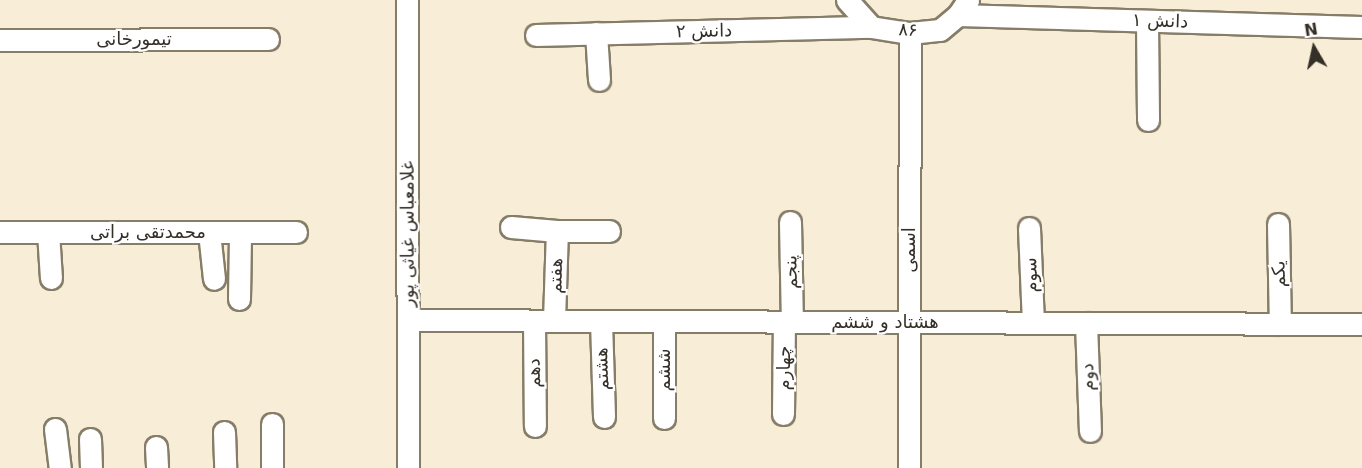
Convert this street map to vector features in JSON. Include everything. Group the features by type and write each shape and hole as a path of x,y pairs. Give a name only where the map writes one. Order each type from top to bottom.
{"street":[{"name":"غلامعباس غیاثی پور","path":"407,0 408,468"},
{"path":"847,0 871,27"},
{"name":"۸۶","path":"871,27 910,33 940,30 963,8"},
{"name":"دانش ۱","path":"963,8 1147,21 1362,27"},
{"path":"1147,21 1148,120"},
{"name":"دانش ۲","path":"536,35 871,27"},
{"path":"596,33 598,80"},
{"name":"اسمی","path":"909,468 910,33"},
{"name":"تیمورخانی","path":"0,40 268,39"},
{"name":"پنجم","path":"788,322 790,222"},
{"name":"یکم","path":"1278,224 1280,324"},
{"name":"هفتم","path":"510,227 557,231 609,231"},
{"name":"سوم","path":"1029,228 1033,323"},
{"name":"هفتم","path":"544,320 557,231"},
{"name":"محمدتقی براتی","path":"0,232 296,232"},
{"path":"48,232 51,278"},
{"path":"210,232 214,279"},
{"path":"239,299 240,232"},
{"name":"هشتاد و ششم","path":"408,320 1362,324"},
{"name":"دهم","path":"535,426 544,320"},
{"name":"هشتم","path":"601,321 604,417"},
{"name":"ششم","path":"664,321 664,418"},
{"name":"چهارم","path":"783,414 788,322"},
{"name":"دوم","path":"1086,323 1090,431"},
{"path":"272,424 272,468"},
{"path":"55,429 60,468"},
{"path":"224,432 225,468"},
{"path":"90,440 91,468"}]}
